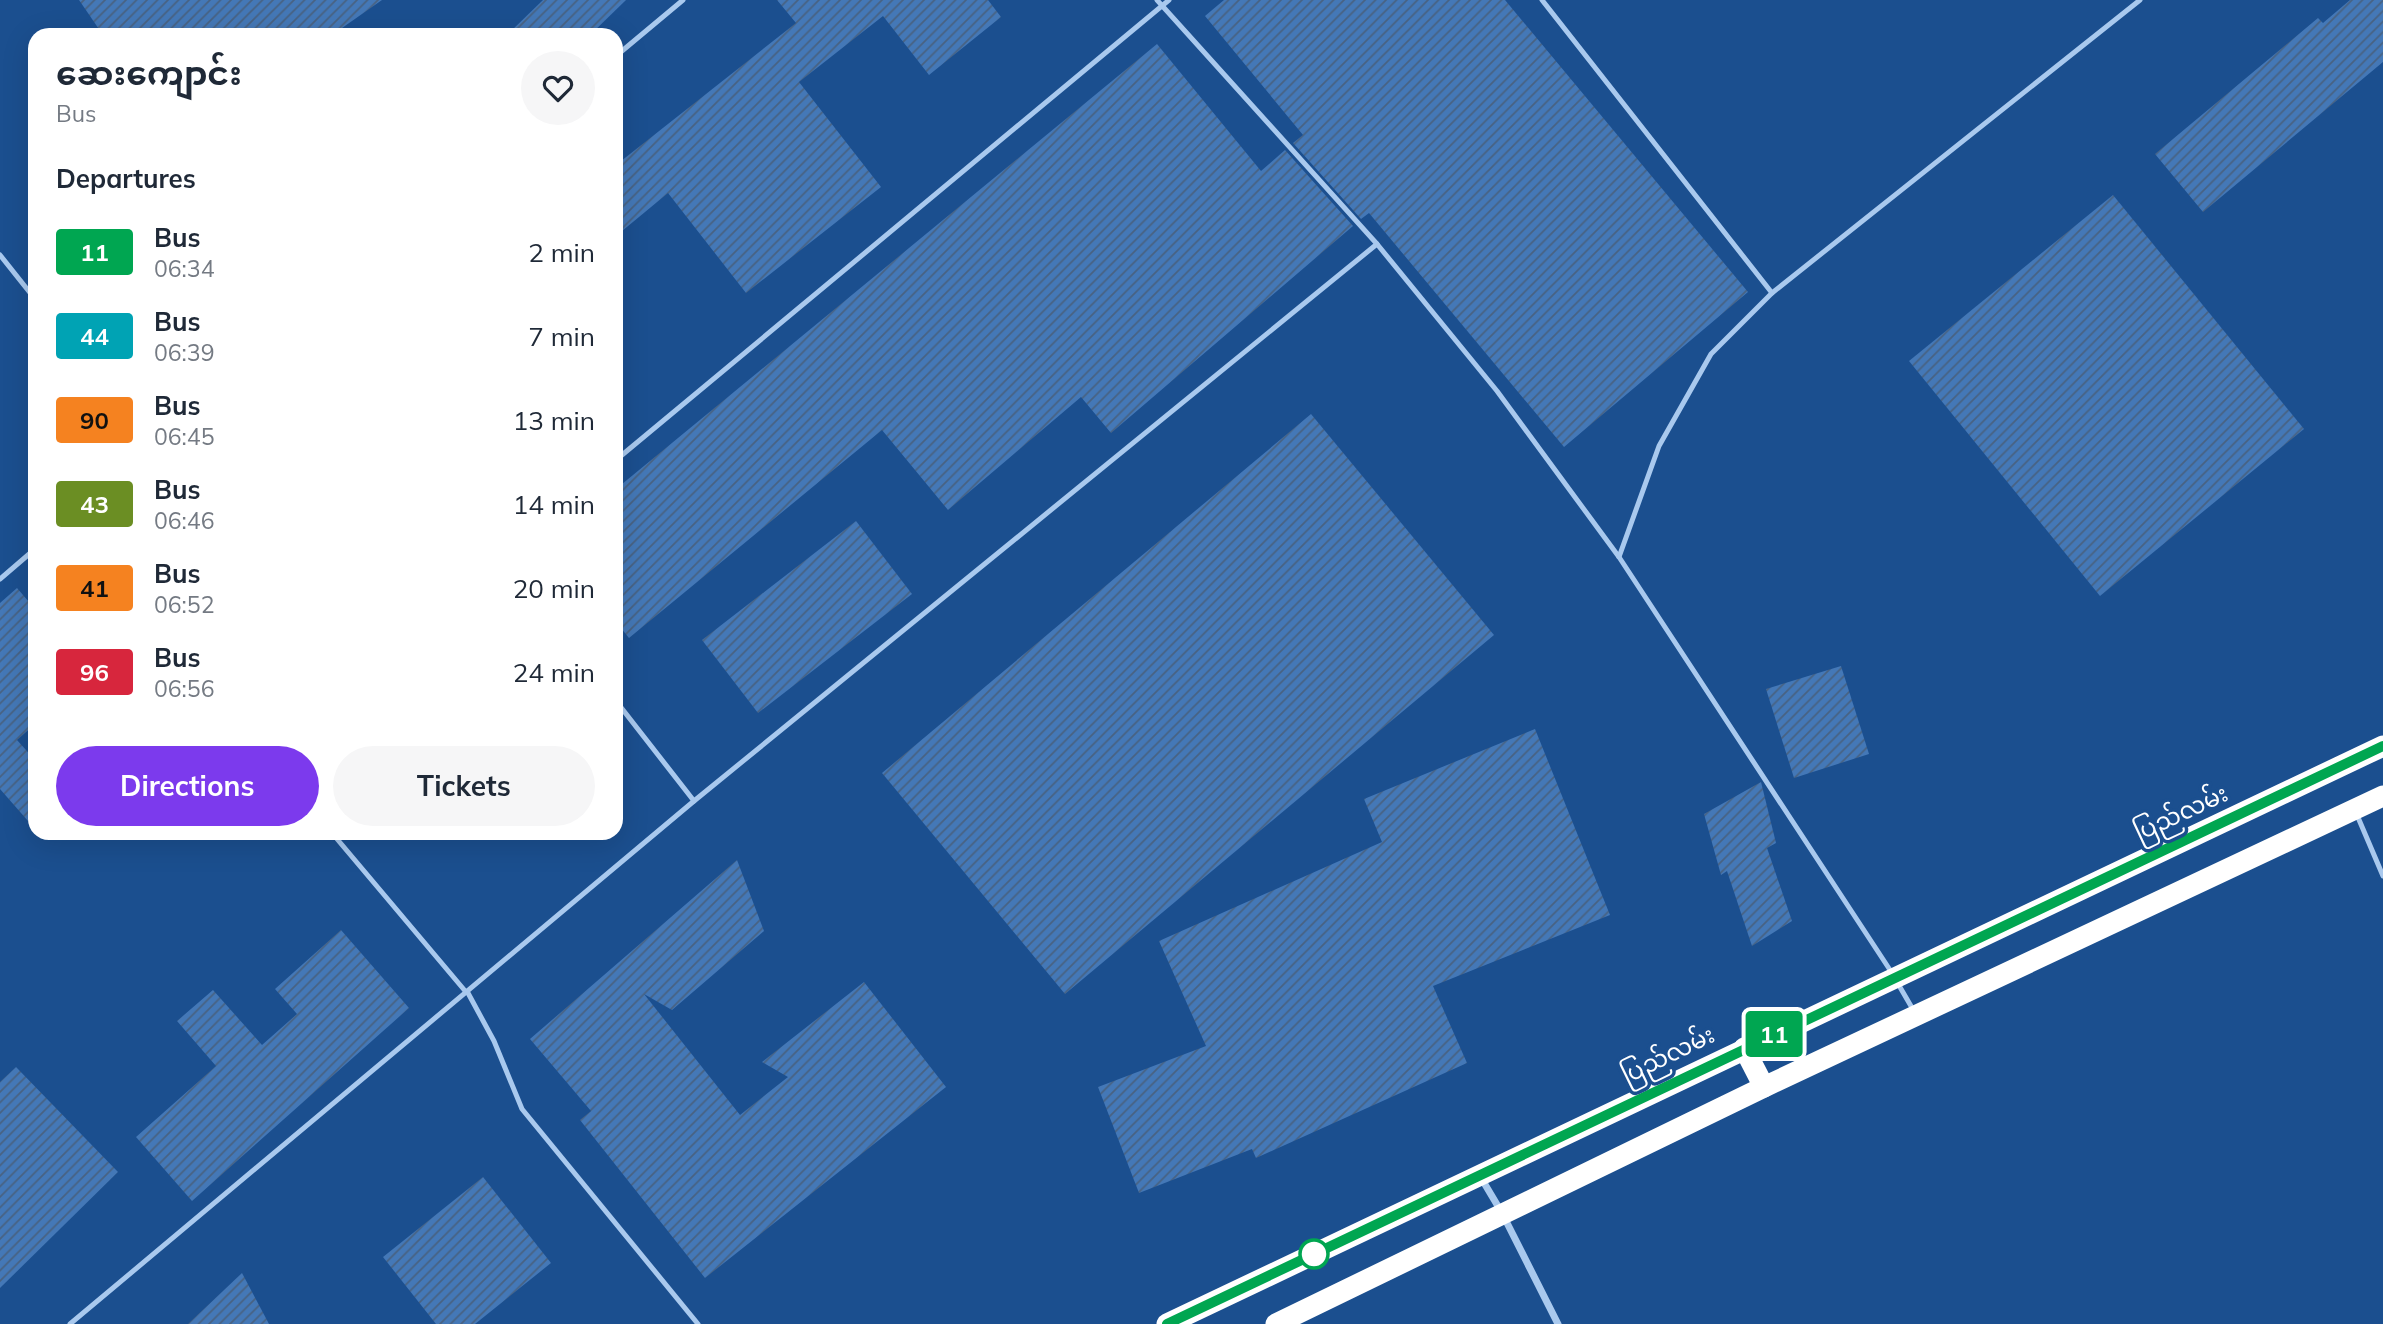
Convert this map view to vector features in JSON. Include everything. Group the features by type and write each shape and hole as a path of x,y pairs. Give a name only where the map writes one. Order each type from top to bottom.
{"highway":[{"name":"ပြည်လမ်း","path":"1167,1324 2383,747"},
{"path":"1276,1324 1764,1087 2383,796"},
{"path":"1744,1048 1764,1087"}],"street":[{"path":"1479,1175 1502,1213 1558,1324"}],"lane":[{"path":"623,50 682,0"},
{"path":"1157,0 1377,244 1497,391 1619,557 1895,977 1916,1015"},
{"path":"623,454 1169,0"},
{"path":"1542,0 1772,293"},
{"path":"1619,557 1659,446 1712,354 1772,293 2140,0"},
{"path":"70,1324 694,801 1377,244"},
{"path":"0,255 28,290"},
{"path":"0,579 28,555"},
{"path":"623,710 694,801"},
{"path":"2354,809 2383,876"},
{"path":"338,840 467,993 494,1041 522,1109 698,1324"}],"building":[{"path":"79,0 382,0 342,28 98,28"},
{"path":"543,0 626,0 597,28 514,28"},
{"path":"777,0 988,0 1001,17 929,75 883,16 799,82 881,187 746,293 668,193 623,230 623,159 796,23"},
{"path":"1224,0 1505,0 1748,292 1564,447 1369,213 1361,219 1293,143 1303,135 1205,16"},
{"path":"2350,0 2383,0 2383,62 2203,212 2155,154 2318,18 2323,23"},
{"path":"1157,44 1261,171 1285,150 1353,226 1111,433 1081,397 948,510 882,430 629,638 623,631 623,483"},
{"path":"2113,195 2304,429 2100,596 1909,361"},
{"path":"1311,414 1494,635 1065,994 882,773"},
{"path":"856,521 912,594 758,713 702,640"},
{"path":"17,588 28,601 28,730 17,740 28,752 28,821 0,789 0,603"},
{"path":"1841,666 1869,754 1794,778 1766,689"},
{"path":"1535,729 1610,915 1433,986 1467,1063 1256,1158 1252,1149 1139,1193 1098,1087 1206,1046 1159,941 1382,842 1364,799"},
{"path":"1761,782 1776,843 1767,848 1792,921 1752,946 1727,871 1721,875 1704,814"},
{"path":"737,860 764,931 672,1010 644,994 740,1115 788,1077 762,1062 864,982 946,1087 705,1278 580,1120 591,1111 530,1039"},
{"path":"341,930 409,1008 192,1201 136,1137 216,1066 177,1021 213,990 262,1045 297,1014 275,989"},
{"path":"16,1067 118,1172 0,1288 0,1082"},
{"path":"483,1177 551,1263 475,1324 436,1324 383,1257"},
{"path":"242,1273 269,1324 188,1324"}],"bus line":[{"name":"11","path":"1167,1324 2383,746"}]}
